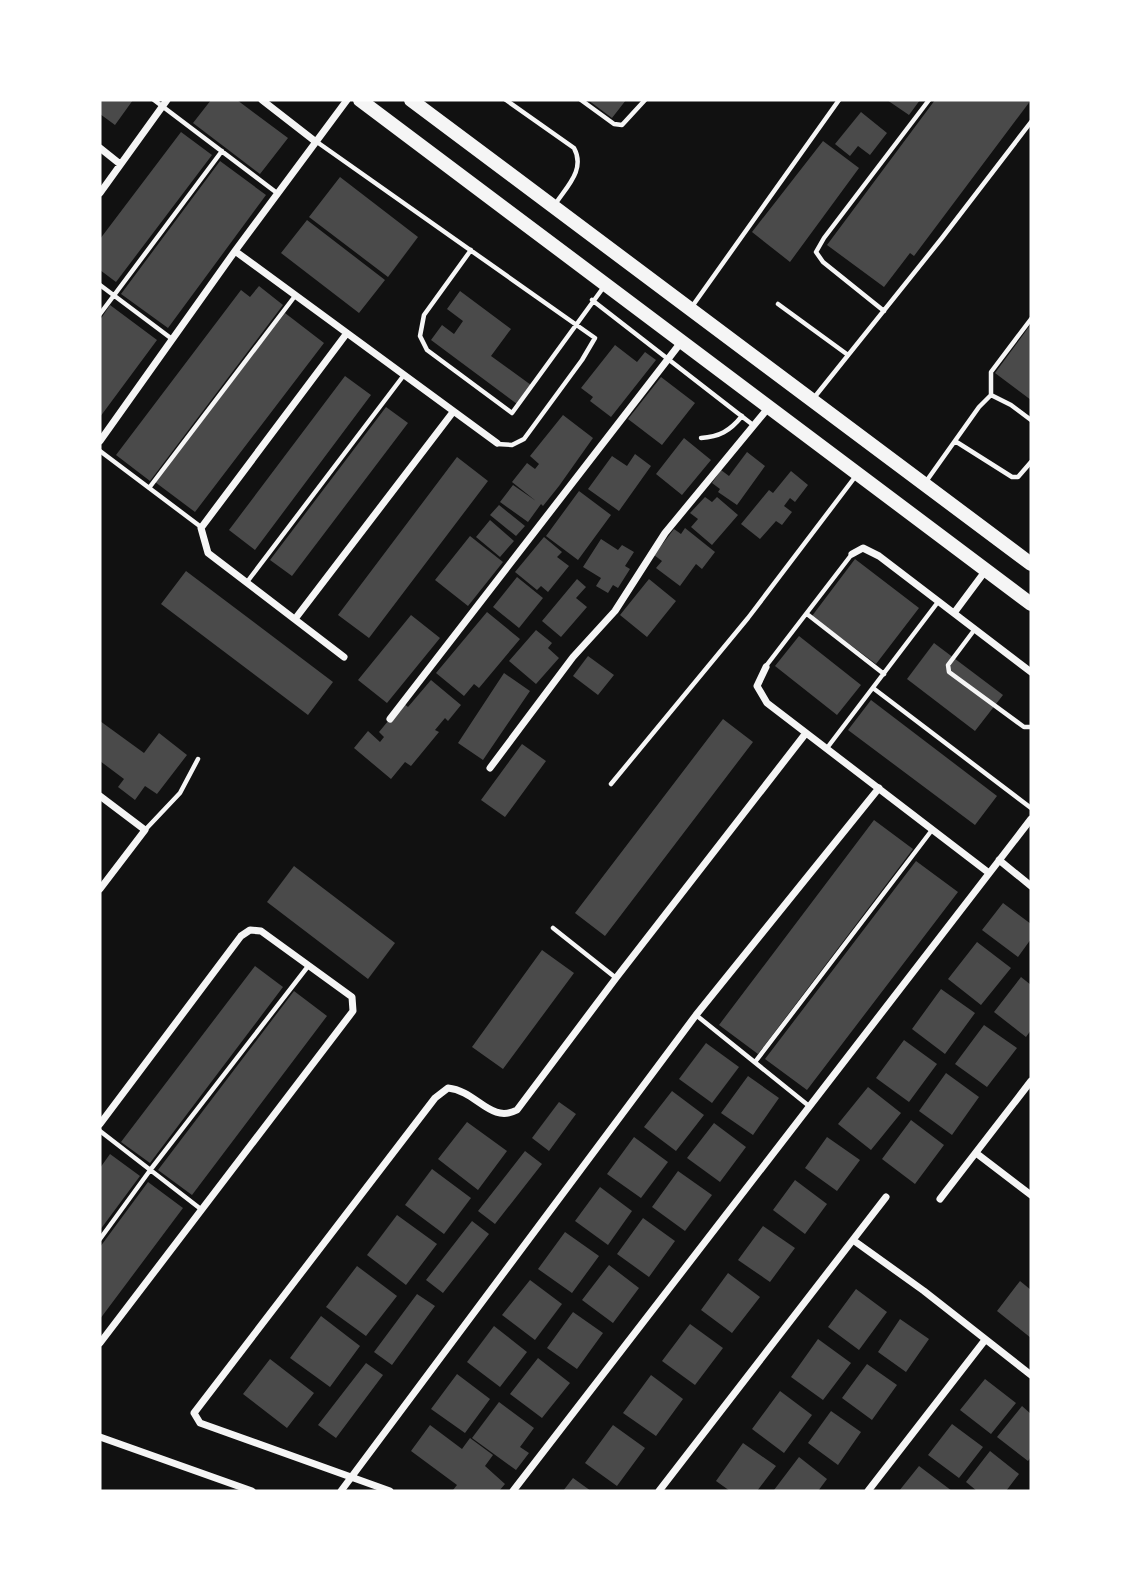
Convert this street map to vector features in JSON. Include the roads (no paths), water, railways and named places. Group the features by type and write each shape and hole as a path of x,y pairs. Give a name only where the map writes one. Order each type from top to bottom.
{"main road":[{"path":"360,100 1031,604"},
{"path":"411,100 1031,564"}],"street":[{"path":"262,100 316,142"},
{"path":"100,441 277,193 347,100"},
{"path":"100,193 164,103"},
{"path":"100,148 120,164"},
{"path":"235,251 497,443"},
{"path":"344,657 208,553 201,528 347,333"},
{"path":"390,719 682,341"},
{"path":"490,768 573,656 615,611 665,533 769,407"},
{"path":"296,619 453,412"},
{"path":"852,554 863,548 869,550 1031,672"},
{"path":"954,613 986,570"},
{"path":"766,667 757,686 768,703 932,830 991,870"},
{"path":"390,1491 200,1423 194,1413 435,1098 448,1088 456,1089 471,1095 496,1114 509,1114 517,1110 806,733"},
{"path":"341,1491 696,1015 878,789"},
{"path":"100,796 145,830 100,889"},
{"path":"513,1491 1031,818"},
{"path":"999,860 1031,886"},
{"path":"100,1124 241,936 250,930 261,931 352,997 353,1011 100,1343"},
{"path":"940,1199 1031,1081"},
{"path":"976,1153 1031,1195"},
{"path":"659,1491 886,1197"},
{"path":"853,1240 924,1291 1031,1376"},
{"path":"868,1491 985,1340"},
{"path":"100,1437 252,1491"}],"lane":[{"path":"154,100 164,103 277,193"},
{"path":"509,100 574,148 579,158 577,170 554,206"},
{"path":"581,100 614,124 622,125 645,100"},
{"path":"691,309 839,100"},
{"path":"884,311 823,262 816,252 824,237 929,100"},
{"path":"813,400 1031,122"},
{"path":"316,142 595,338 524,439 512,445 497,443"},
{"path":"100,314 222,151"},
{"path":"471,250 424,314 420,336 427,350 512,413 606,284"},
{"path":"100,285 172,339"},
{"path":"149,488 296,295"},
{"path":"592,300 753,425"},
{"path":"778,304 848,355"},
{"path":"924,484 979,407 991,395 991,372 1031,319"},
{"path":"247,582 404,375"},
{"path":"991,395 1011,405 1031,420"},
{"path":"701,438 717,437 726,432 742,415"},
{"path":"955,441 1012,477 1017,477 1031,462"},
{"path":"100,451 201,528"},
{"path":"611,784 748,618 858,473"},
{"path":"766,667 852,554"},
{"path":"826,748 939,601"},
{"path":"807,614 884,674"},
{"path":"975,629 948,665 949,672 1024,727 1031,726"},
{"path":"873,688 1031,808"},
{"path":"145,830 180,793 198,759"},
{"path":"755,1062 932,830"},
{"path":"553,928 616,978"},
{"path":"100,1240 150,1169 309,965"},
{"path":"696,1015 809,1106"},
{"path":"100,1131 202,1210"}]}
